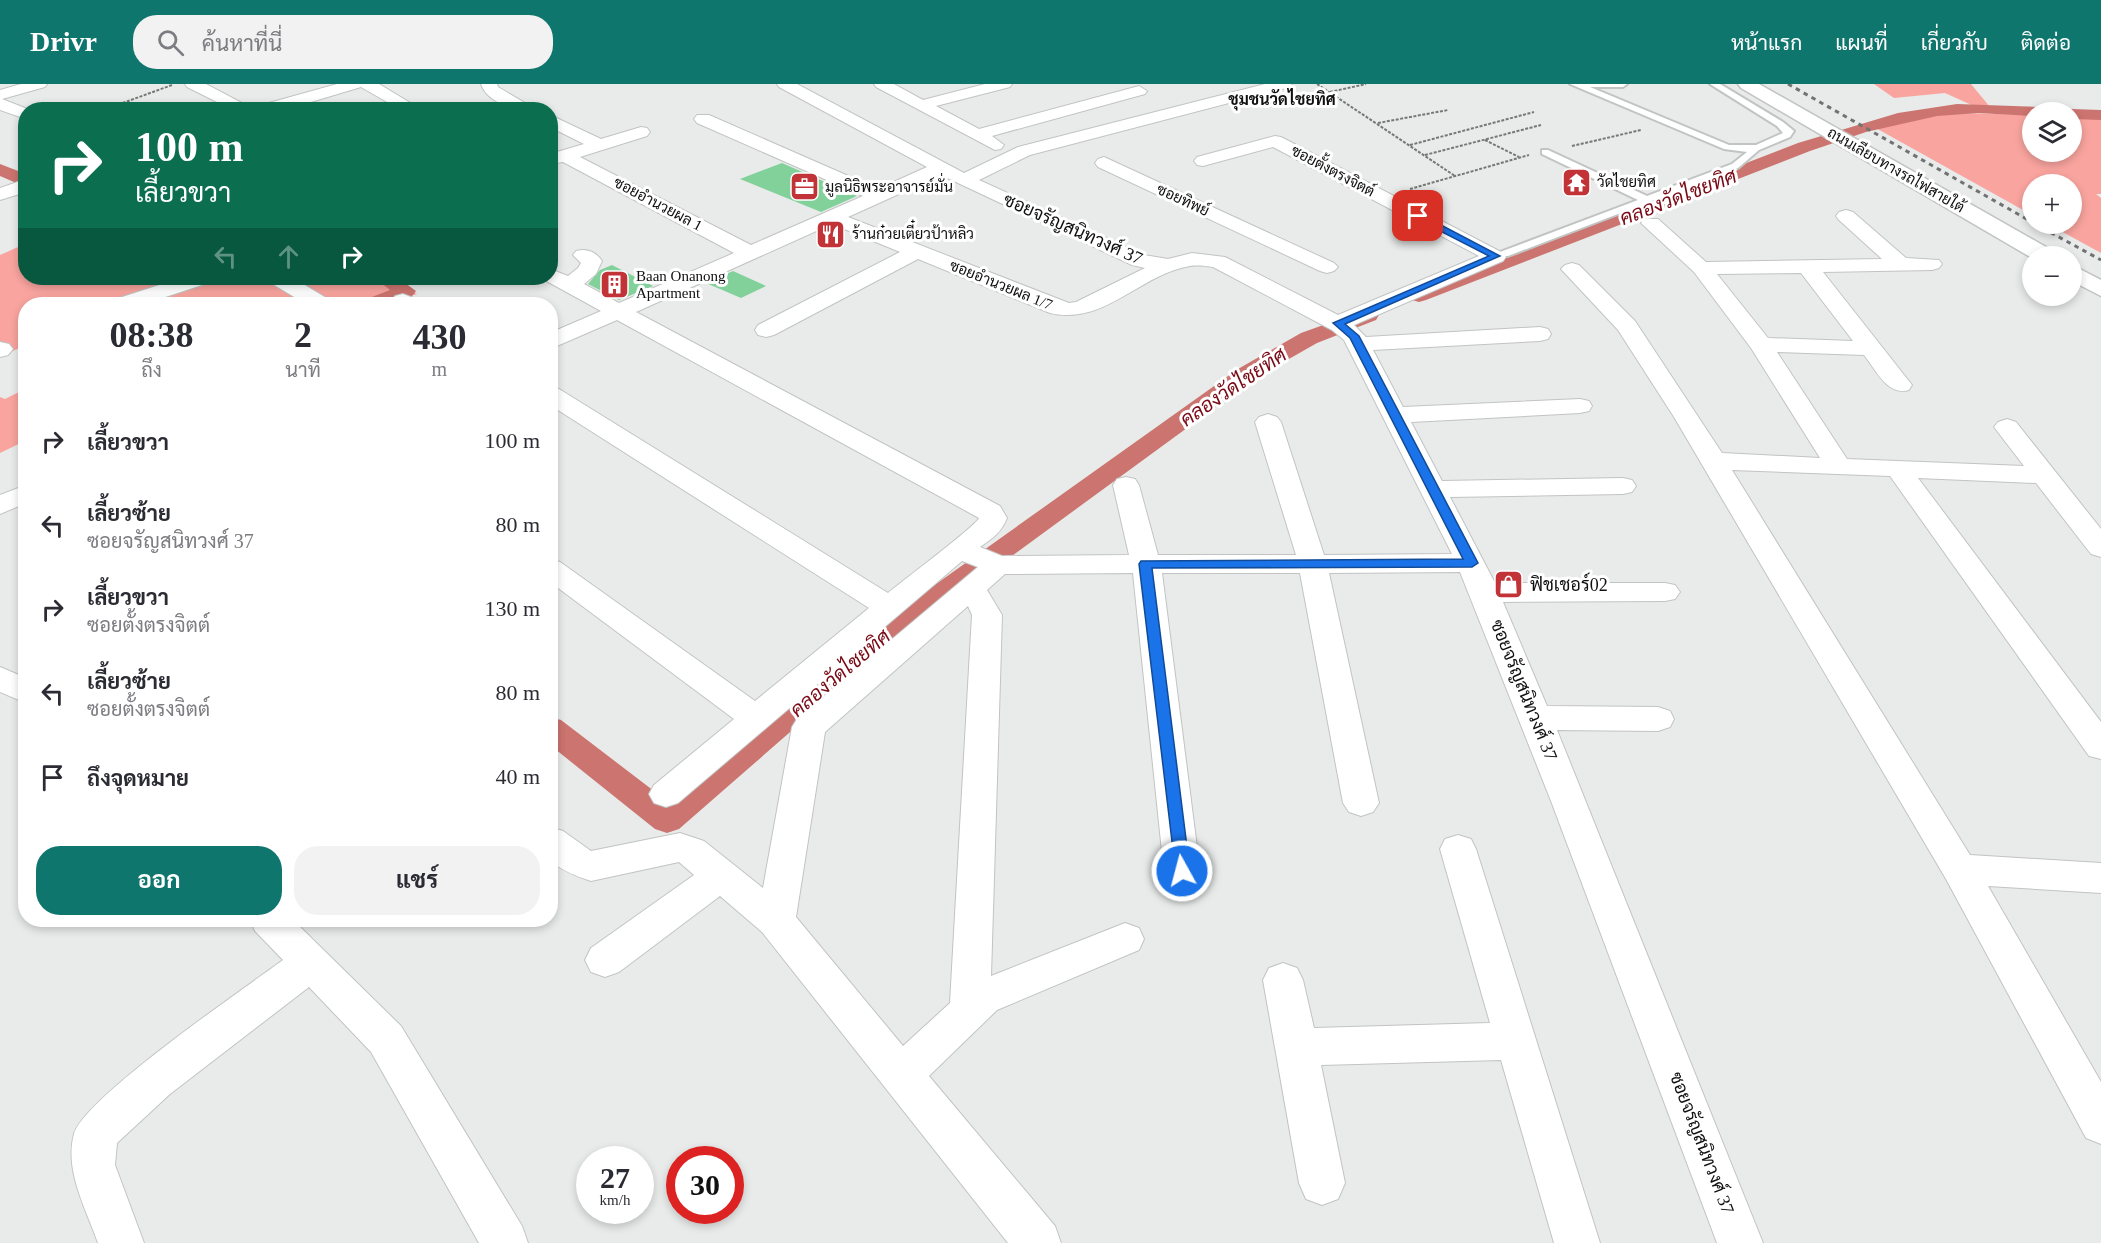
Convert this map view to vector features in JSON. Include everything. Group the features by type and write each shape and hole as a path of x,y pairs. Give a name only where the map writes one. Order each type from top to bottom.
{"main road":[{"name":"ถนนเลียบทางรถไฟสายใต้","path":"1747,84 2028,246"},
{"path":"2082,278 2101,289"}],"street":[{"path":"0,95 39,84"},
{"path":"193,84 230,102"},
{"path":"292,102 356,84 396,102"},
{"path":"489,84 490,90 513,102"},
{"name":"ซอยจรัญสนิทวงศ์ 37","path":"785,84 964,180 1139,261 1168,265 1204,259 1218,261 1348,332 1395,415 1478,578 1740,1243"},
{"path":"882,84 1014,155"},
{"path":"922,105 1004,84"},
{"path":"964,180 1014,155 1284,84"},
{"path":"977,135 1139,91"},
{"path":"1197,93 1215,101"},
{"path":"0,104 18,111"},
{"path":"702,119 879,196"},
{"path":"558,124 600,145"},
{"name":"ซอยอำนวยผล 1","path":"558,158 641,132"},
{"name":"ซอยตั้งตรงจิตต์","path":"1203,161 1275,141 1496,256 1348,332"},
{"name":"ซอยอำนวยผล 1","path":"558,158 750,253"},
{"name":"ซอยทิพย์","path":"1104,163 1327,267"},
{"path":"558,338 941,168"},
{"path":"0,194 18,188"},
{"path":"1846,216 1901,265"},
{"name":"ซอยอำนวยผล 1/7","path":"832,217 1058,308 1070,310 1082,308 1168,265"},
{"path":"1651,223 1701,268 1761,345 1840,468"},
{"path":"1204,259 1261,236"},
{"path":"766,330 917,251"},
{"path":"559,280 581,277 591,266 592,261 583,255"},
{"path":"1701,268 1932,264"},
{"path":"1807,266 1900,385"},
{"path":"1572,269 1627,326 1714,461 1959,869 2101,1123"},
{"path":"559,280 990,512 993,518 980,565 983,605 987,615 970,1010"},
{"path":"144,297 180,285"},
{"path":"290,285 309,297"},
{"path":"1348,332 1540,334"},
{"path":"1761,345 1870,348"},
{"path":"558,399 890,608"},
{"path":"1395,415 1580,406"},
{"path":"1268,422 1313,564 1361,803"},
{"path":"2007,427 2101,548"},
{"path":"1714,461 2044,475"},
{"path":"1899,470 2101,747"},
{"path":"1126,485 1146,564 1182,871"},
{"path":"1434,489 1623,486"},
{"path":"666,794 890,608 980,565 1313,564 1665,592"},
{"path":"776,921 809,727 980,565"},
{"path":"558,574 757,719"},
{"path":"0,678 18,688"},
{"path":"1535,718 1658,719"},
{"path":"558,847 579,862 591,866 680,847 691,851 776,921 1038,1243"},
{"path":"1458,849 1578,1243"},
{"path":"1959,869 2101,878"},
{"path":"605,960 720,876"},
{"path":"276,927 386,1039 505,1243"},
{"path":"901,1075 983,998 1125,939"},
{"path":"121,1243 93,1165 96,1134 155,1080 311,962"},
{"path":"1283,980 1322,1183"},
{"path":"1297,1047 1516,1041"}],"lane":[{"path":"1576,85 1623,84"},
{"path":"1576,85 1727,147 1754,150 1787,135 1789,131 1714,84"},
{"path":"1504,254 1735,166 1739,160 1749,156 1754,150"},
{"path":"1545,152 1647,200"}],"path":[{"path":"125,102 174,84"},
{"path":"1317,84 1455,176"},
{"path":"1329,92 1366,84"},
{"path":"1377,123 1448,110"},
{"path":"1409,145 1534,112"},
{"path":"1425,155 1541,125"},
{"path":"1402,191 1520,157 1647,128"},
{"path":"1484,140 1520,157"}],"shaded area":[{"path":"1874,84 1971,84 1990,107 1976,107 1945,93 1894,98"},
{"path":"1962,113 2022,115 2022,162 2082,162 2082,117 2101,118 2101,194 2096,194 2101,198 2101,253 2066,234 2082,234 2082,174 2022,174 2022,209 1874,127 1934,115"},
{"path":"18,247 18,285 398,285 417,294 407,297 18,297 18,349 0,356 0,255"},
{"path":"18,392 18,444 0,453 0,397 5,399"}],"building":[{"name":"มูลนิธิพระอาจารย์มั่น","path":"782,163 857,196 821,212 740,179"},
{"name":"Baan Onanong Apartment","path":"612,265 653,286 619,300 588,284 600,270"},
{"path":"733,271 766,286 741,298 706,283"}],"waterway":[{"name":"คลองวัดไชยทิศ","path":"1419,296 1804,147 1860,129 1898,118 1937,111 1978,108 2022,111"},
{"name":"คลองวัดไชยทิศ","path":"2082,114 2101,115"},
{"path":"0,169 18,177"},
{"name":"คลองวัดไชยทิศ","path":"390,297 406,291 396,285"},
{"name":"คลองวัดไชยทิศ","path":"558,734 667,820 880,638 1246,374 1309,338 1368,315"}],"railway":[{"path":"1788,84 2022,216"},
{"path":"2053,234 2101,260"}],"place":[{"name":"วัดไชยทิศ","path":"1576,182"},
{"name":"มูลนิธิพระอาจารย์มั่น","path":"804,187"},
{"name":"ร้านก๋วยเตี๋ยวป้าหลิว","path":"831,234"},
{"name":"Baan Onanong Apartment","path":"615,285"},
{"name":"ฟิชเชอร์02","path":"1509,585"}],"district":[{"name":"ชุมชนวัดไชยทิศ","path":"1282,99"}],"route":[{"path":"1182,871 1146,564 1472,563 1354,336 1338,323 1496,256 1418,216"}]}
